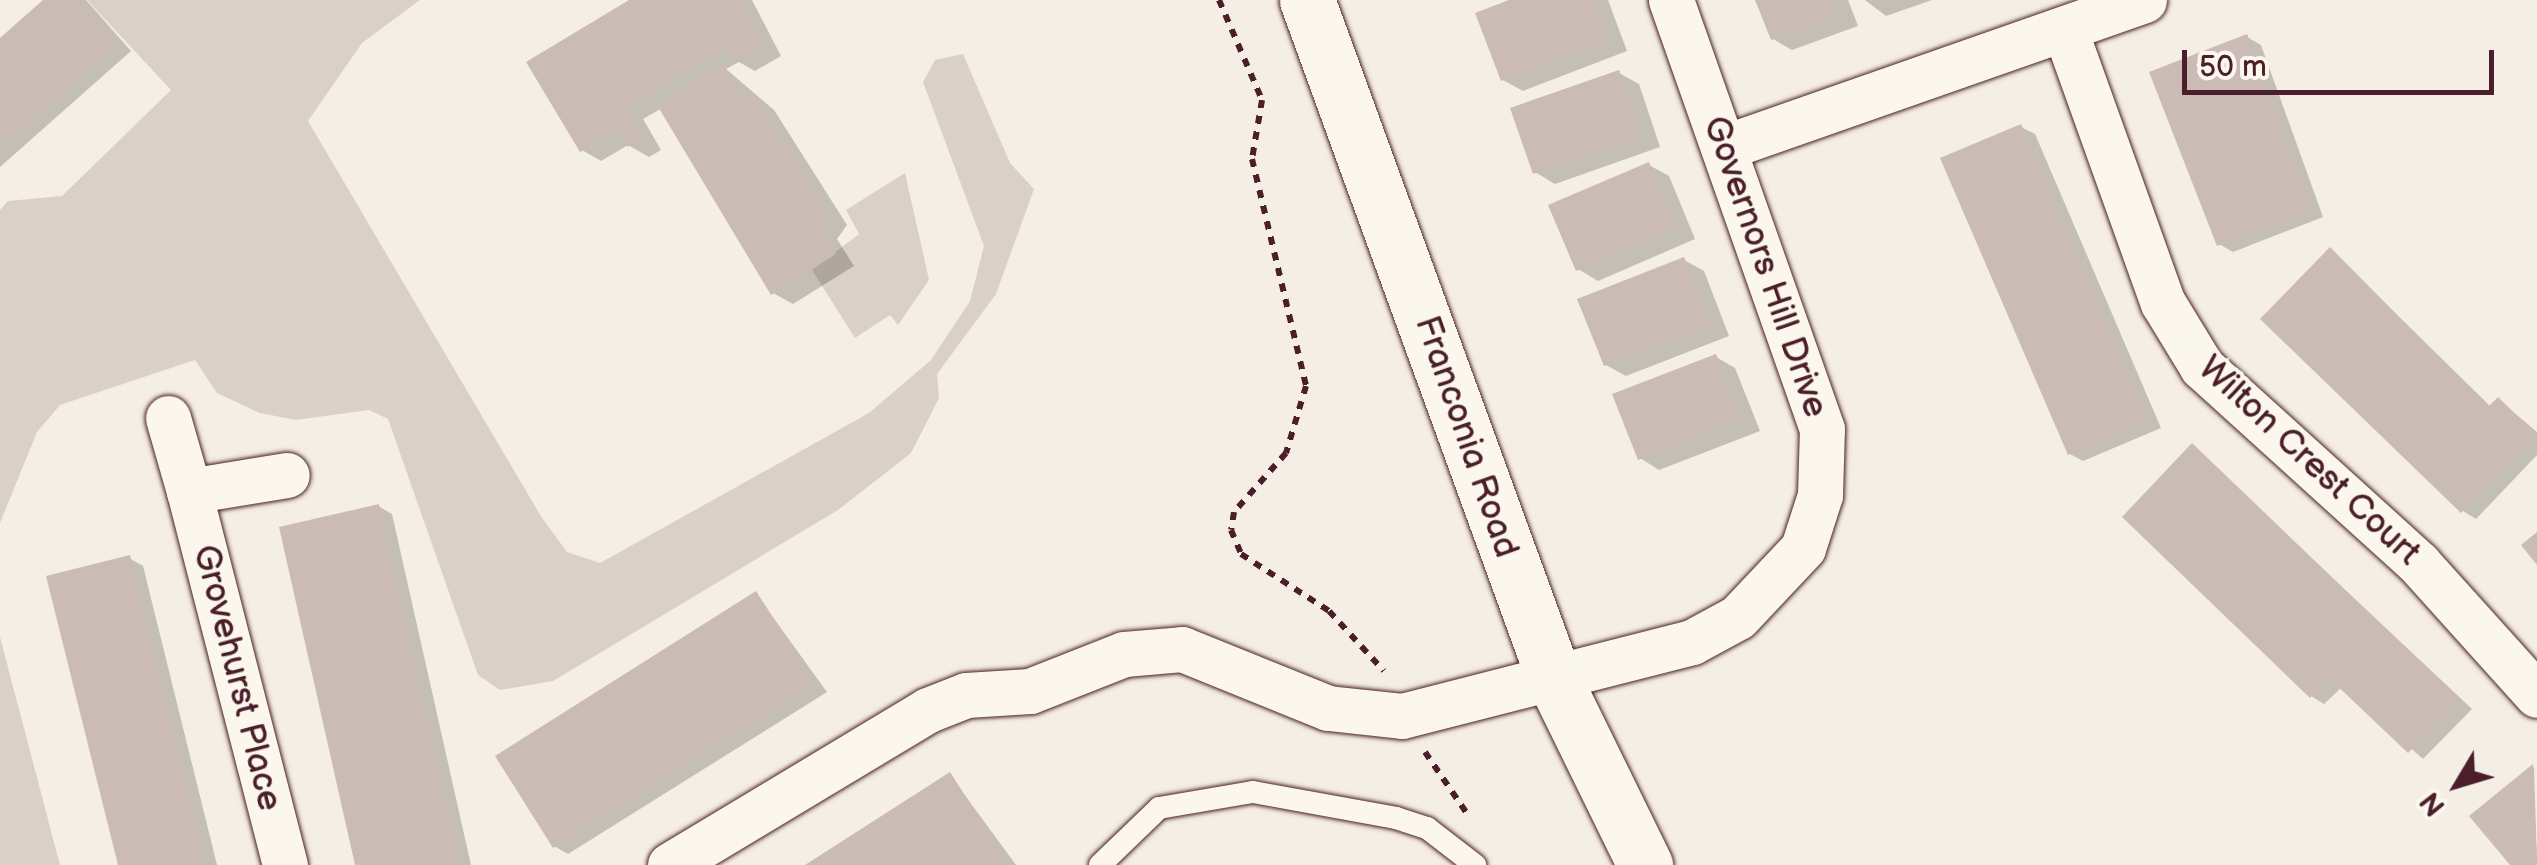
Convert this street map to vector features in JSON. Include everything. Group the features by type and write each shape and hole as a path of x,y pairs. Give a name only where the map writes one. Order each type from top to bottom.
{"main road":[{"name":"Franconia Road","path":"1307,0 1555,680 1646,865"}],"street":[{"name":"Governors Hill Drive","path":"670,865 928,710 966,695 1030,691 1124,654 1182,648 1328,708 1402,716 1692,642 1738,617 1803,548 1820,495 1822,429 1726,147 1671,0"},
{"path":"1726,147 2144,0"},
{"name":"Wilton Crest Court","path":"2065,30 2163,303 2202,367 2419,564 2537,695"},
{"name":"Grovehurst Place","path":"168,418 285,865"},
{"path":"189,491 288,475"}],"lane":[{"path":"1100,865 1159,808 1253,792 1396,818 1428,828 1476,865"}],"path":[{"path":"1219,0 1262,100 1252,159 1306,386 1286,453 1234,512 1230,530 1240,554 1361,639 1402,716 1472,820"}],"shaded area":[{"path":"87,0 420,0 362,43 308,121 542,518 567,552 600,563 869,413 931,360 970,301 984,246 923,82 935,60 963,54 1010,163 1034,189 996,294 937,374 939,398 911,453 838,510 553,681 500,690 478,675 388,419 369,410 296,420 260,413 217,393 195,360 60,405 37,432 0,523 0,210 8,201 62,196 171,90"},
{"path":"905,173 929,280 898,325 890,315 855,338 812,270 859,234 846,210"},
{"path":"0,637 60,865 0,865"}],"building":[{"path":"43,0 82,0 119,43 0,148 0,38"},
{"path":"629,0 745,0 762,44 733,61 725,48 625,108 643,138 628,147 617,129 580,152 526,62"},
{"path":"1509,0 1594,0 1609,40 1501,81 1475,13"},
{"path":"1755,0 1834,0 1839,15 1771,40"},
{"path":"2247,34 2311,210 2217,246 2149,72"},
{"path":"723,64 745,101 755,95 829,213 819,227 836,254 771,295 657,105"},
{"path":"1619,70 1642,136 1533,174 1510,108"},
{"path":"2021,124 2149,421 2068,455 1940,158"},
{"path":"1649,162 1677,228 1576,271 1548,205"},
{"path":"2330,247 2488,407 2498,397 2537,435 2461,513 2260,319"},
{"path":"1684,257 1711,325 1604,366 1577,299"},
{"path":"1716,354 1741,420 1638,460 1612,394"},
{"path":"2192,443 2460,700 2408,753 2329,678 2310,698 2122,517"},
{"path":"379,504 460,863 453,865 355,865 279,527"},
{"path":"2537,532 2537,565 2521,545"},
{"path":"130,555 207,865 118,865 46,576"},
{"path":"756,591 815,683 553,848 495,756"},
{"path":"2533,764 2537,865 2510,865 2469,816"},
{"path":"950,772 1007,861 805,865"}]}
